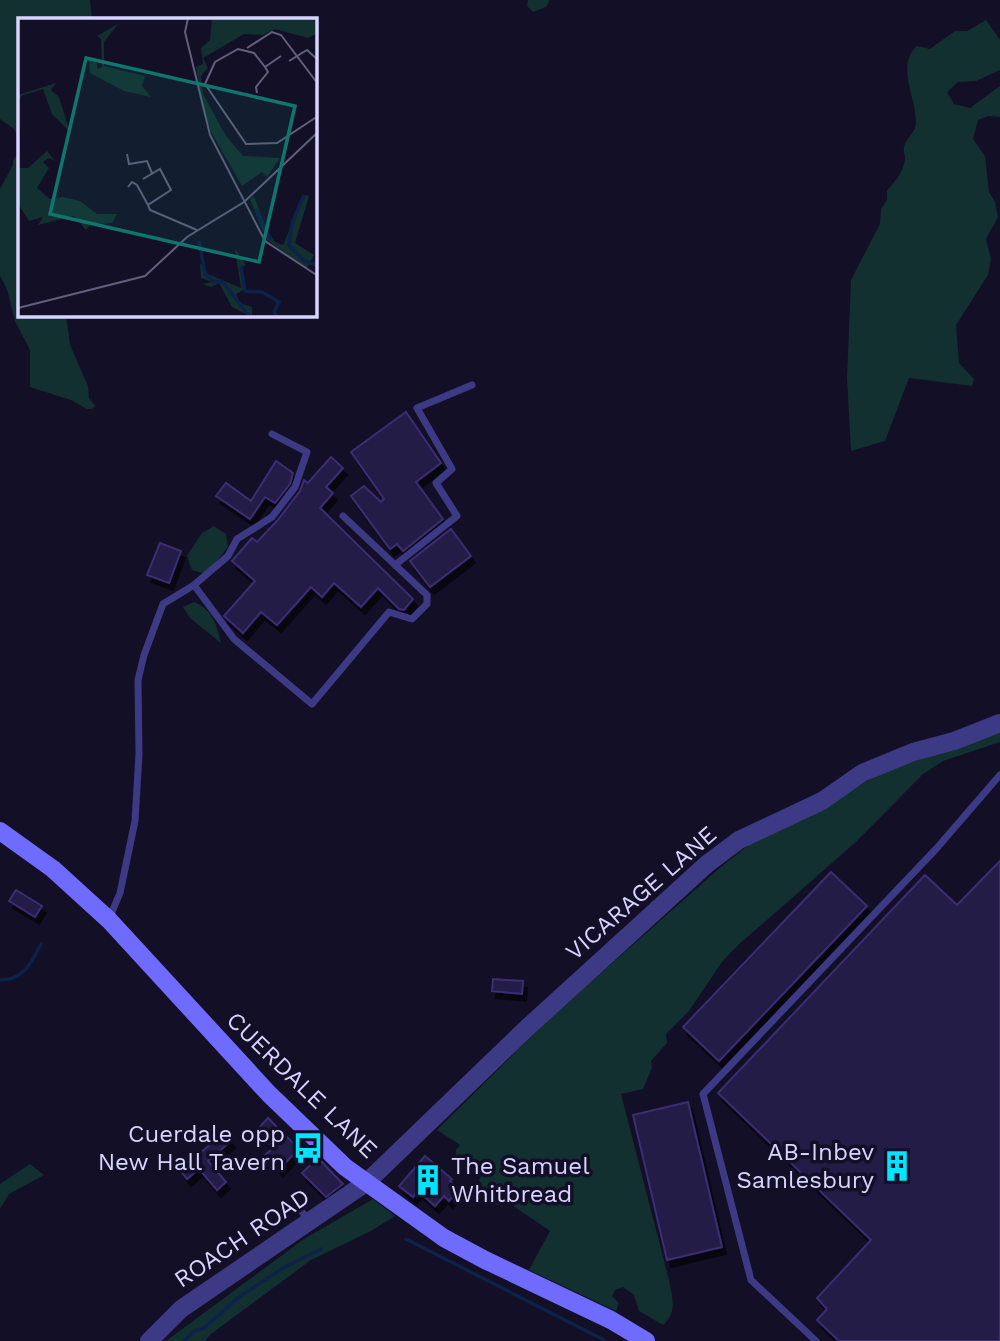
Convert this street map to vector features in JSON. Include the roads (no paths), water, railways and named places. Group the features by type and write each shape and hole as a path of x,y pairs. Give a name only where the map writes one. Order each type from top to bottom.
{"main road":[{"name":"CUERDALE LANE","path":"0,831 53,869 109,920 269,1094 345,1167 444,1238 611,1320 646,1341"}],"street":[{"name":"VICARAGE LANE","path":"367,1182 528,1027 707,864 739,840 822,801 862,773 890,760 954,741 1000,723"},
{"name":"ROACH ROAD","path":"149,1341 181,1309 367,1182"}],"lane":[{"path":"395,565 457,516 436,483 452,469 417,408 472,385"},
{"path":"109,920 120,893 135,821 139,754 138,680 144,655 163,604 194,585 228,556 237,539 272,517 295,487 307,452 275,435 281,426"},
{"path":"194,585 234,639 312,704 388,612 412,619 428,604 427,595 343,516"},
{"path":"816,1341 751,1280 703,1094 936,849 1000,775"},
{"path":"294,1203 311,1222"}],"waterway":[{"path":"0,980 21,974 41,944"},
{"path":"406,1239 604,1340"},
{"path":"184,1341 194,1331 204,1328 239,1297 285,1267 321,1249"}],"place":[{"name":"Cuerdale opp New Hall Tavern","path":"308,1148"},
{"name":"AB-Inbev Samlesbury","path":"897,1166"},
{"name":"The Samuel Whitbread","path":"428,1180"}]}
